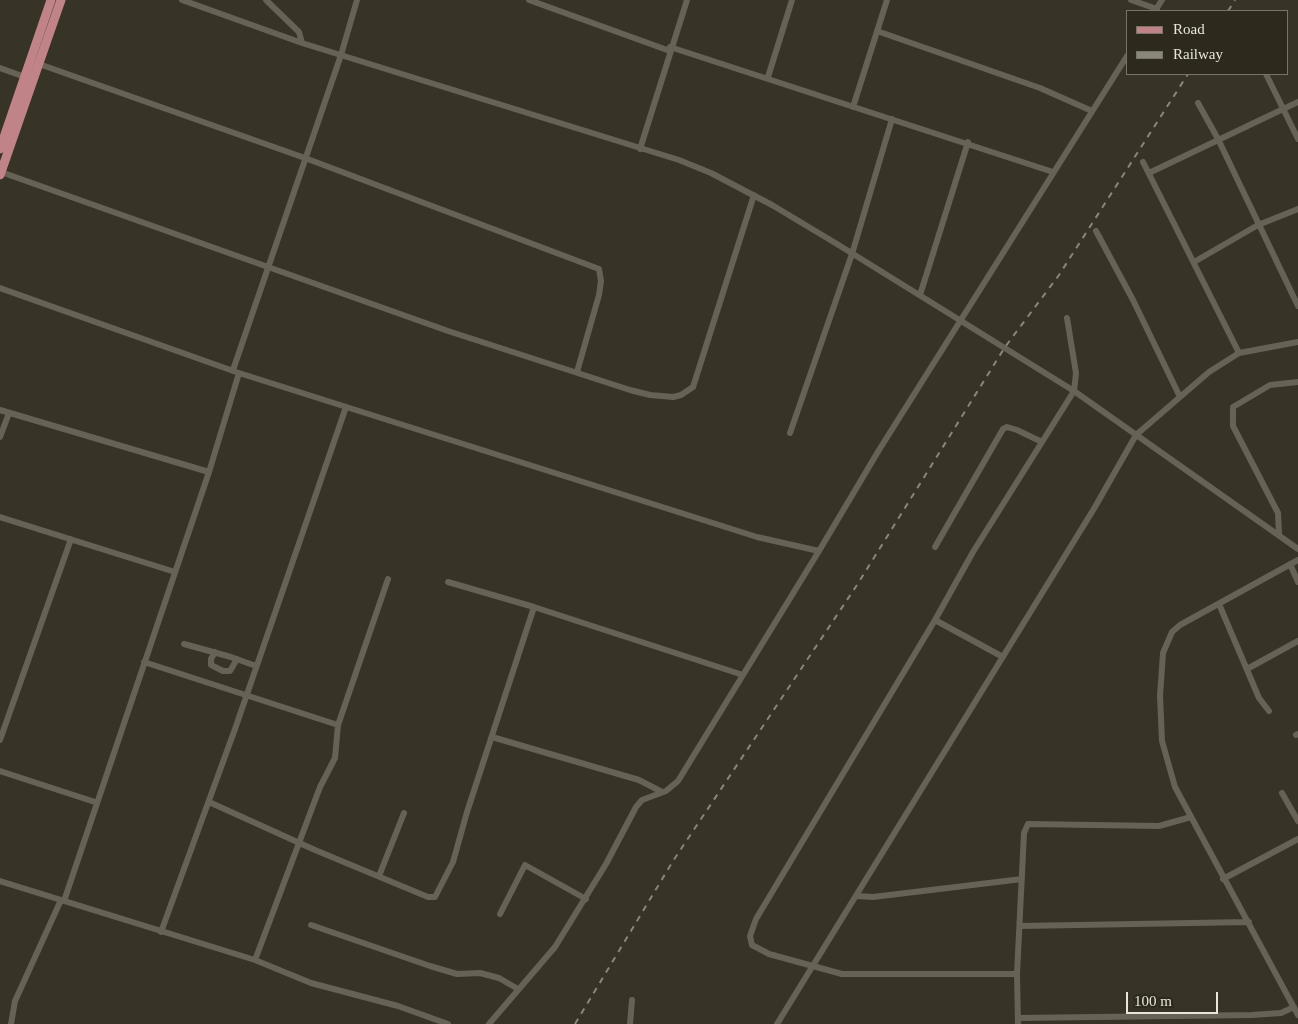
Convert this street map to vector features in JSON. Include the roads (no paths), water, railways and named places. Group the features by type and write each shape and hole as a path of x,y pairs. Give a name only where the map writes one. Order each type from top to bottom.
{"main road":[{"path":"0,149 51,0"},
{"path":"1,173 61,0"}],"street":[{"path":"182,0 302,43 711,173 754,195 920,294 1074,391 1298,549"},
{"path":"266,0 300,32 302,43"},
{"path":"11,1024 15,1001 62,900 209,472 236,371 268,265 341,55 357,0"},
{"path":"529,0 670,49 768,77 853,107 968,142 1053,172"},
{"path":"640,149 687,0"},
{"path":"768,77 792,0"},
{"path":"853,107 887,0"},
{"path":"1131,0 1156,10 1162,0"},
{"path":"877,31 1040,88 1092,111"},
{"path":"489,1024 555,947 586,899 636,807 642,800 662,792 678,781 961,320 1126,58"},
{"path":"39,64 305,158 599,269 602,281 577,372"},
{"path":"0,68 25,77"},
{"path":"1266,75 1298,139"},
{"path":"1149,173 1298,102"},
{"path":"1198,103 1218,139 1298,306"},
{"path":"790,433 852,254 892,120"},
{"path":"920,294 968,142"},
{"path":"1143,162 1239,354"},
{"path":"1,173 268,265 448,331 650,395 678,396 693,386 754,195"},
{"path":"1194,262 1258,225 1298,209"},
{"path":"1096,231 1133,300 1180,397"},
{"path":"0,288 236,371 346,407 757,537 819,551"},
{"path":"1017,974 854,976 813,967 756,948 751,942 750,932 935,620 973,552 1074,391 1076,373 1067,318"},
{"path":"777,1024 1118,469 1136,435 1209,372 1239,354 1298,342"},
{"path":"1279,534 1278,514 1274,501 1233,426 1233,407 1270,385 1298,382"},
{"path":"161,932 209,802 346,407"},
{"path":"0,410 209,472"},
{"path":"0,437 9,413"},
{"path":"935,547 1003,430 1008,427 1042,442"},
{"path":"0,517 175,572"},
{"path":"0,740 71,538"},
{"path":"1298,560 1180,625 1172,632 1163,653 1160,696 1162,741 1175,787 1223,880 1249,922 1298,1015"},
{"path":"1290,564 1298,582"},
{"path":"255,960 320,787 335,758 338,725 388,579"},
{"path":"448,582 534,607 743,675"},
{"path":"1219,604 1259,698 1269,711"},
{"path":"209,802 428,898 436,895 453,862 534,607"},
{"path":"935,620 1003,657"},
{"path":"1247,669 1298,641"},
{"path":"184,644 198,650 215,652 256,666"},
{"path":"215,652 211,659 211,665 224,671 230,671 237,659"},
{"path":"144,662 338,725"},
{"path":"492,737 639,780 662,792"},
{"path":"0,771 96,802"},
{"path":"1282,793 1298,820"},
{"path":"379,876 404,813"},
{"path":"1191,817 1159,826 1028,824 1024,833 1017,974 1018,1021 1260,1015 1281,1013 1294,1007"},
{"path":"1223,880 1298,839"},
{"path":"500,914 525,865 586,899"},
{"path":"857,896 873,897 1022,879"},
{"path":"0,881 255,960 311,983 398,1006 448,1024"},
{"path":"1020,926 1249,922"},
{"path":"311,925 457,974 480,973 499,978 518,989"},
{"path":"630,1024 632,1000"}],"railway":[{"path":"1229,10 1235,0"},
{"path":"575,1024 673,861 857,585 1005,347 1059,275 1187,75"}]}
